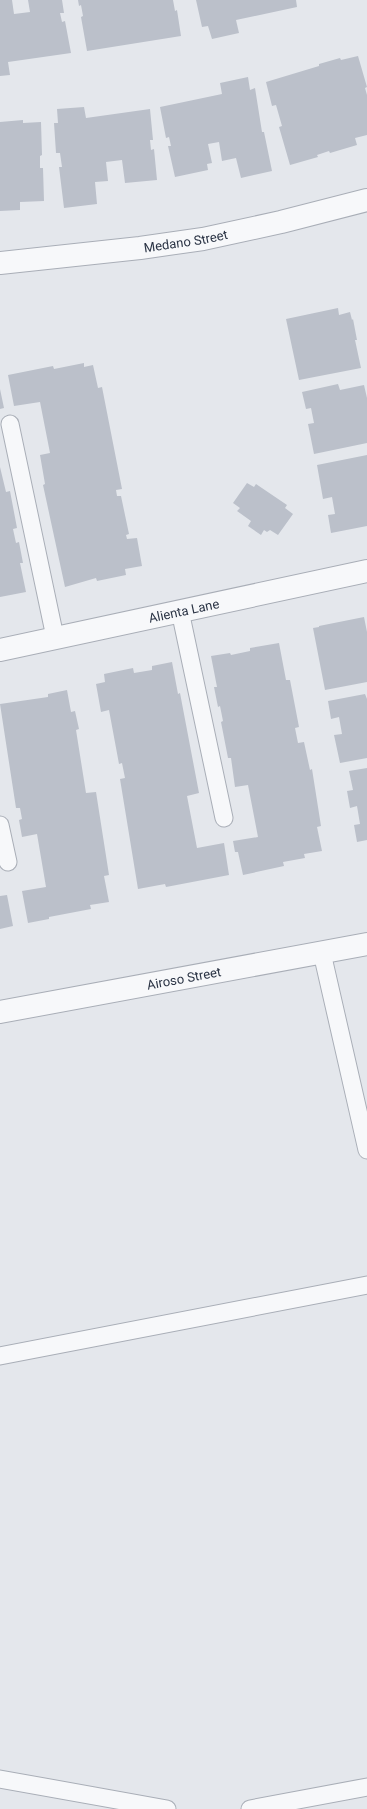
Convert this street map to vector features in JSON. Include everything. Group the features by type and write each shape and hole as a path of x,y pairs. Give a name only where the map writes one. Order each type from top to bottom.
{"street":[{"name":"Medano Street","path":"0,263 140,248 203,239 281,222 367,200"},
{"name":"Alienta Lane","path":"0,650 367,571"},
{"name":"Airoso Street","path":"0,1012 367,944"}],"lane":[{"path":"10,424 55,637"},
{"path":"180,612 224,818"},
{"path":"0,825 8,862"},
{"path":"322,953 367,1150"},
{"path":"0,1356 367,1285"},
{"path":"0,1779 167,1809"},
{"path":"250,1809 367,1787"}],"building":[{"path":"0,0 12,0 14,14 30,12 28,0 62,0 64,13 60,13 62,22 65,21 71,53 8,62 10,75 0,76"},
{"path":"78,0 173,0 175,11 177,10 181,36 87,51 81,17 83,16 81,5 79,6"},
{"path":"196,0 296,0 297,7 236,20 239,33 212,39 208,26 202,27"},
{"path":"358,56 367,87 365,88 367,95 367,135 355,138 357,145 330,153 329,151 317,155 318,157 290,165 279,127 282,126 276,105 272,106 266,82 340,58 341,60"},
{"path":"248,77 250,90 255,88 262,132 264,132 272,171 241,178 236,158 222,161 219,142 208,144 212,163 207,164 208,170 175,177 168,146 171,146 169,137 166,138 160,107 222,94 220,83"},
{"path":"84,107 86,118 150,109 153,140 150,140 151,150 154,149 157,180 125,183 122,160 106,162 108,181 95,182 97,204 64,208 59,167 62,167 60,153 56,153 54,123 58,123 57,109"},
{"path":"23,120 23,123 41,122 42,155 40,156 40,168 43,168 44,201 20,202 20,210 0,211 0,122"},
{"path":"338,308 339,315 350,312 352,320 353,319 357,340 355,340 361,368 299,380 286,319"},
{"path":"84,363 84,367 93,365 98,388 102,387 122,489 116,490 117,496 121,496 129,534 126,535 127,539 137,538 142,566 125,569 126,575 97,581 96,578 65,587 43,485 45,484 40,455 50,453 40,402 14,406 8,375 53,366 54,369"},
{"path":"338,384 340,390 364,385 367,398 367,443 314,454 308,424 314,423 311,408 306,409 302,392"},
{"path":"0,389 4,408 0,409"},
{"path":"367,455 367,526 331,533 328,515 335,514 332,497 323,499 317,465"},
{"path":"0,467 6,492 10,491 17,528 13,529 16,543 19,542 23,563 20,563 26,592 0,597"},
{"path":"247,483 254,487 256,484 287,505 285,508 293,514 278,535 270,530 267,532 264,530 261,535 248,526 251,521 237,511 240,508 233,503"},
{"path":"364,617 367,632 367,682 325,690 313,628"},
{"path":"279,643 286,680 290,680 299,727 295,728 298,743 304,742 310,770 312,769 321,826 317,827 322,851 304,854 305,858 283,862 284,866 243,875 238,852 235,852 233,841 258,837 248,785 235,787 231,758 228,758 221,722 223,721 220,706 218,707 214,687 217,687 211,656 230,653 231,655 250,651 250,648"},
{"path":"172,662 178,694 180,693 199,793 187,796 197,848 224,843 229,875 166,887 165,884 138,889 120,779 125,778 122,763 119,764 109,710 101,712 96,684 105,682 104,674 133,668 134,673 152,670 152,666"},
{"path":"67,690 71,712 75,711 79,729 76,730 86,793 96,792 109,875 104,876 109,902 90,905 91,909 49,917 49,919 28,923 22,891 46,887 37,834 22,837 19,820 22,819 20,808 16,808 0,704 48,697 48,694"},
{"path":"365,694 367,699 367,758 340,763 334,735 342,734 339,717 331,719 328,701"},
{"path":"367,768 367,840 357,842 354,825 360,824 357,806 350,808 347,791 353,790 349,771"},
{"path":"7,895 13,926 0,929 0,896"}]}
